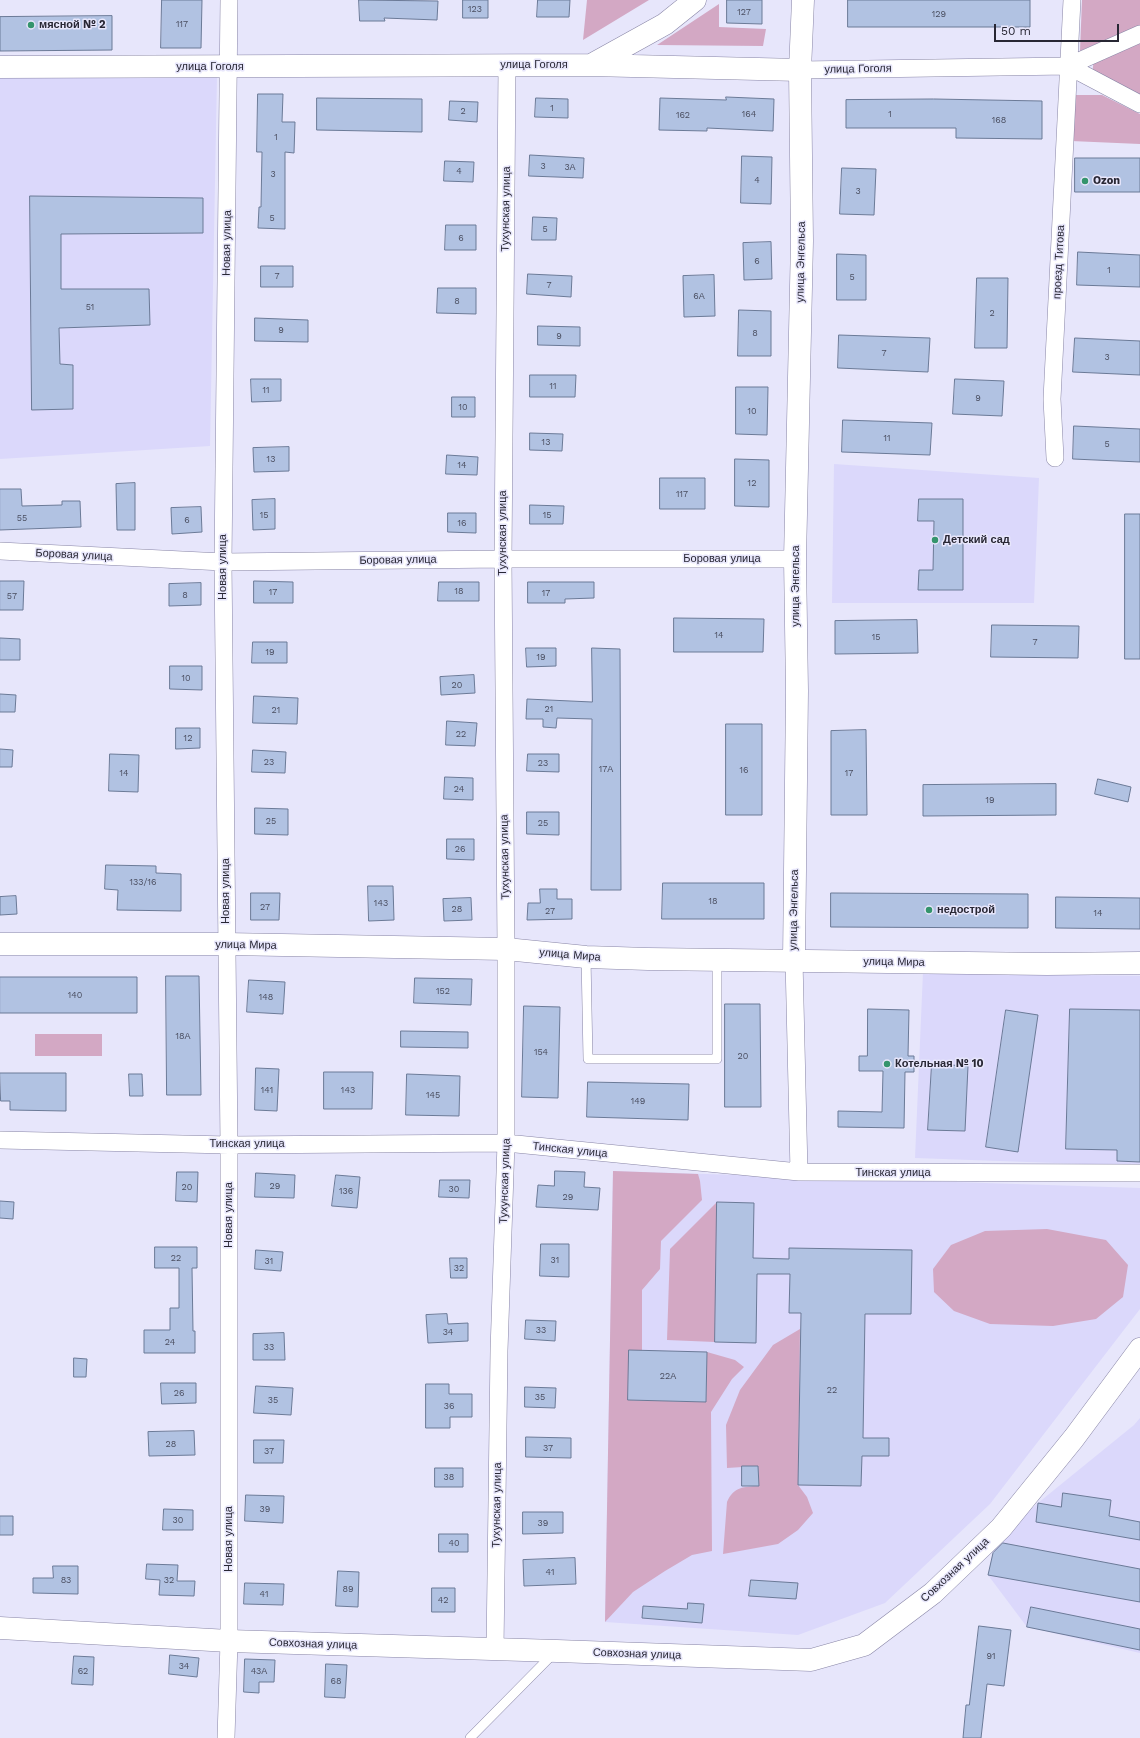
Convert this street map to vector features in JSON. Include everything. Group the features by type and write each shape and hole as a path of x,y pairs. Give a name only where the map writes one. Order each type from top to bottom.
{"main road":[{"path":"590,65 665,24 695,0"},
{"name":"улица Энгельса","path":"794,960 798,691 796,559 802,241 800,70 803,0"},
{"name":"улица Гоголя","path":"0,67 590,65 800,70"},
{"name":"улица Мира","path":"0,944 226,944 506,949 586,957 717,960 1047,964 1140,963"},
{"name":"Совхозная улица","path":"0,1628 229,1641 811,1660 864,1646 933,1593 1001,1528 1074,1438 1140,1349"}],"street":[{"name":"Новая улица","path":"226,1738 229,1641 229,1145 223,562 229,0"},
{"name":"проезд Титова","path":"1055,458 1052,399 1072,0"},
{"path":"1068,66 1140,34"},
{"name":"Тухунская улица","path":"495,1649 499,1351 506,1143 503,559 507,65"},
{"name":"улица Гоголя","path":"800,70 1068,66"},
{"path":"1068,66 1140,104"},
{"name":"Боровая улица","path":"0,551 223,562 503,559 796,559"},
{"name":"улица Энгельса","path":"794,960 799,1172"},
{"name":"Тинская улица","path":"0,1140 229,1145 506,1143 799,1172 1140,1174"}],"lane":[{"path":"586,957 588,1058 717,1059 717,960"},
{"path":"470,1738 557,1651"}],"shaded area":[{"path":"587,0 649,0 583,40"},
{"path":"1082,0 1140,0 1140,25 1080,51"},
{"path":"719,4 719,27 766,29 763,46 657,45"},
{"path":"1140,37 1140,100 1092,77 1094,57"},
{"path":"0,76 217,76 210,446 0,459"},
{"path":"1076,95 1102,95 1140,114 1140,144 1071,141"},
{"name":"Детский сад","path":"834,464 1039,478 1034,603 832,603"},
{"path":"923,972 1140,976 1140,1166 915,1158"},
{"path":"35,1034 102,1034 102,1056 35,1056"},
{"path":"613,1171 1140,1188 1140,1309 990,1504 885,1603 798,1635 605,1622"},
{"path":"613,1171 698,1174 702,1200 661,1241 660,1269 642,1290 642,1351 629,1351 628,1400 706,1402 707,1352 735,1360 744,1367 732,1379 711,1412 712,1551 692,1555 633,1592 605,1622"},
{"path":"717,1202 715,1342 667,1340 670,1249"},
{"path":"1047,1229 1106,1240 1128,1265 1123,1297 1096,1319 1053,1326 990,1324 954,1311 934,1292 933,1269 951,1245 985,1231"},
{"path":"800,1329 798,1485 807,1497 813,1513 798,1530 778,1544 723,1554 727,1502 733,1493 740,1488 759,1486 758,1466 727,1468 726,1425 740,1390 773,1345"},
{"path":"1140,1418 1140,1653 1027,1627 988,1575 995,1542 1038,1503 1134,1425"}],"building":[{"path":"162,0 202,0 201,48 161,48"},
{"path":"359,0 438,1 437,20 384,18 385,21 360,21"},
{"path":"463,0 488,0 488,18 463,18"},
{"path":"538,0 570,0 569,17 537,17"},
{"path":"727,0 762,0 762,24 727,23"},
{"path":"848,0 1030,0 1030,27 848,27"},
{"path":"112,16 112,50 0,51 0,17"},
{"path":"258,94 283,94 282,122 295,122 294,153 285,152 285,229 258,228 259,207 261,207 262,152 257,152"},
{"path":"726,97 774,99 773,131 707,128 707,131 659,130 660,98 726,100"},
{"path":"317,98 422,99 422,132 317,130"},
{"path":"536,98 568,99 568,118 535,117"},
{"path":"934,99 1042,101 1042,139 956,138 956,128 846,128 846,100"},
{"path":"450,101 478,102 477,122 449,120"},
{"path":"530,155 584,158 583,178 529,176"},
{"path":"742,156 772,157 771,204 741,203"},
{"path":"1075,158 1140,158 1140,192 1075,192"},
{"path":"445,161 474,162 473,182 444,181"},
{"path":"842,168 876,169 874,215 840,214"},
{"path":"30,196 203,198 203,233 61,234 61,289 149,289 150,325 59,328 60,364 73,365 73,409 32,410"},
{"path":"533,217 557,218 556,240 532,240"},
{"path":"446,225 476,225 476,250 445,250"},
{"path":"771,242 772,279 744,280 743,243"},
{"path":"1078,252 1140,255 1140,287 1077,285"},
{"path":"837,254 866,255 866,300 837,300"},
{"path":"261,266 293,266 293,287 261,287"},
{"path":"528,274 572,276 571,297 527,294"},
{"path":"714,275 715,316 684,317 683,276"},
{"path":"977,278 1008,278 1007,348 975,348"},
{"path":"438,288 476,288 476,314 437,313"},
{"path":"739,310 771,311 771,356 738,356"},
{"path":"255,318 308,320 308,342 255,341"},
{"path":"538,326 580,327 580,346 538,345"},
{"path":"839,335 930,338 928,372 838,368"},
{"path":"1075,338 1140,341 1140,375 1073,372"},
{"path":"530,375 576,375 575,397 530,397"},
{"path":"251,379 281,379 281,401 252,402"},
{"path":"955,379 1004,381 1002,416 953,414"},
{"path":"736,387 768,387 767,435 736,434"},
{"path":"452,397 475,397 475,417 452,417"},
{"path":"843,420 932,423 930,455 842,452"},
{"path":"1074,426 1140,429 1140,462 1073,459"},
{"path":"530,433 563,434 562,451 530,450"},
{"path":"289,447 289,471 254,472 253,448"},
{"path":"447,455 478,457 477,475 446,474"},
{"path":"735,459 769,460 769,507 735,506"},
{"path":"660,478 705,478 705,509 660,509"},
{"path":"135,483 135,530 117,530 116,484"},
{"path":"0,489 21,489 22,506 62,505 62,501 80,501 81,527 0,530"},
{"path":"275,499 275,529 253,530 252,500"},
{"path":"919,499 963,499 963,590 918,590 919,570 933,570 934,521 918,521"},
{"path":"530,505 564,506 563,524 530,524"},
{"path":"201,507 202,532 172,534 171,508"},
{"path":"448,513 476,513 476,533 448,532"},
{"path":"1125,514 1140,514 1140,659 1125,659"},
{"path":"0,581 24,581 23,610 0,610"},
{"path":"254,581 293,582 293,603 254,603"},
{"path":"439,582 479,582 479,601 438,601"},
{"path":"528,582 594,582 594,598 565,599 565,603 528,603"},
{"path":"201,583 201,605 169,606 169,584"},
{"path":"674,618 764,619 763,652 674,652"},
{"path":"917,620 918,653 835,654 835,621"},
{"path":"992,625 1079,626 1078,658 991,657"},
{"path":"0,638 20,639 20,660 0,660"},
{"path":"253,642 287,642 287,663 252,663"},
{"path":"526,648 556,648 556,666 527,667"},
{"path":"592,648 620,649 621,890 591,890 592,719 557,718 556,728 543,727 543,719 526,719 527,699 592,702"},
{"path":"170,666 202,666 202,690 170,689"},
{"path":"474,675 475,693 441,695 440,677"},
{"path":"0,694 16,695 15,712 0,712"},
{"path":"254,696 298,698 297,724 253,723"},
{"path":"447,721 477,723 475,746 446,745"},
{"path":"726,724 762,724 762,815 726,815"},
{"path":"176,728 200,728 200,748 176,749"},
{"path":"866,730 867,815 831,815 831,731"},
{"path":"0,749 13,750 12,767 0,767"},
{"path":"253,750 286,752 285,773 252,772"},
{"path":"110,754 139,755 138,792 109,791"},
{"path":"528,754 559,754 559,772 527,771"},
{"path":"445,777 473,778 473,800 444,799"},
{"path":"1098,779 1131,787 1128,802 1095,794"},
{"path":"1056,784 1056,815 923,816 923,785"},
{"path":"255,808 288,809 288,835 255,834"},
{"path":"527,812 559,812 559,835 527,834"},
{"path":"447,839 474,839 474,860 447,859"},
{"path":"106,865 156,866 156,873 181,874 181,911 117,910 118,890 105,889"},
{"path":"663,883 764,883 764,919 662,919"},
{"path":"368,886 393,886 394,920 369,921"},
{"path":"540,889 557,889 557,899 572,899 572,919 527,920 528,903 540,903"},
{"path":"251,893 280,893 279,920 251,920"},
{"name":"недострой","path":"831,893 1028,894 1028,928 831,927"},
{"path":"16,896 17,914 0,915 0,897"},
{"path":"1056,897 1140,898 1140,929 1056,928"},
{"path":"471,898 472,920 444,921 443,899"},
{"path":"166,976 199,976 201,1095 167,1095"},
{"path":"0,977 137,977 137,1013 0,1013"},
{"path":"415,978 472,979 471,1005 414,1003"},
{"path":"249,980 285,982 283,1014 247,1012"},
{"path":"725,1004 760,1004 761,1107 725,1107"},
{"path":"524,1006 560,1007 558,1098 522,1097"},
{"name":"Котельная № 10","path":"868,1009 909,1010 908,1056 914,1056 914,1072 905,1072 904,1128 838,1127 838,1111 882,1112 883,1071 859,1071 859,1056 867,1056"},
{"path":"1070,1009 1140,1010 1140,1162 1117,1161 1117,1150 1066,1149"},
{"path":"1006,1010 1038,1015 1018,1152 986,1147"},
{"path":"401,1031 468,1032 468,1048 401,1047"},
{"path":"932,1064 968,1066 965,1131 928,1130"},
{"path":"256,1068 279,1069 277,1111 255,1110"},
{"path":"324,1072 373,1072 372,1109 324,1109"},
{"path":"0,1073 66,1073 66,1111 10,1110 10,1101 1,1101"},
{"path":"129,1074 142,1074 143,1096 130,1096"},
{"path":"407,1074 460,1076 459,1116 406,1115"},
{"path":"588,1082 689,1084 688,1120 587,1117"},
{"path":"555,1171 585,1172 584,1187 600,1188 598,1210 536,1207 538,1185 554,1186"},
{"path":"177,1172 198,1172 197,1202 176,1201"},
{"path":"256,1173 295,1175 294,1198 255,1197"},
{"path":"336,1175 360,1177 357,1208 332,1206"},
{"path":"440,1180 470,1180 469,1198 439,1197"},
{"path":"0,1201 14,1202 13,1219 0,1218"},
{"path":"717,1202 754,1203 753,1258 789,1259 789,1248 912,1250 911,1314 865,1314 863,1438 889,1438 889,1456 862,1456 861,1486 798,1485 801,1313 789,1313 790,1274 757,1274 756,1343 715,1342"},
{"path":"541,1244 569,1244 569,1277 540,1276"},
{"path":"155,1247 197,1247 197,1268 192,1268 193,1331 195,1331 195,1353 144,1353 144,1330 170,1330 170,1308 179,1308 179,1268 155,1268"},
{"path":"256,1250 283,1252 281,1271 255,1269"},
{"path":"450,1258 467,1258 467,1278 451,1278"},
{"path":"447,1314 448,1324 468,1323 468,1341 428,1343 426,1315"},
{"path":"526,1320 556,1321 555,1341 525,1339"},
{"path":"284,1333 285,1360 253,1360 253,1334"},
{"path":"629,1350 707,1352 706,1402 628,1400"},
{"path":"74,1358 87,1359 86,1377 74,1377"},
{"path":"161,1383 196,1383 196,1403 162,1404"},
{"path":"426,1384 449,1384 449,1394 472,1394 472,1417 450,1417 450,1428 426,1428"},
{"path":"256,1386 293,1388 291,1415 254,1413"},
{"path":"525,1387 556,1388 555,1408 525,1407"},
{"path":"194,1431 195,1455 149,1456 148,1432"},
{"path":"526,1437 571,1438 571,1458 526,1457"},
{"path":"254,1440 284,1440 283,1463 254,1463"},
{"path":"742,1466 758,1466 759,1486 742,1486"},
{"path":"435,1468 463,1468 463,1487 435,1487"},
{"path":"1063,1493 1111,1500 1109,1516 1140,1522 1140,1540 1036,1522 1038,1503 1061,1507"},
{"path":"246,1495 284,1496 283,1523 245,1521"},
{"path":"164,1509 193,1510 193,1530 163,1530"},
{"path":"523,1512 563,1512 563,1533 523,1534"},
{"path":"0,1516 13,1516 13,1535 0,1535"},
{"path":"439,1534 468,1534 468,1552 439,1552"},
{"path":"1003,1543 1140,1569 1140,1602 988,1575 993,1553"},
{"path":"575,1558 576,1584 524,1586 523,1560"},
{"path":"147,1564 178,1565 177,1581 195,1581 194,1596 159,1595 160,1580 146,1579"},
{"path":"53,1566 78,1566 78,1594 33,1593 33,1578 53,1578"},
{"path":"338,1571 359,1572 358,1607 336,1606"},
{"path":"751,1580 798,1583 796,1599 749,1596"},
{"path":"245,1583 284,1584 283,1605 244,1604"},
{"path":"432,1588 455,1588 455,1612 432,1612"},
{"path":"688,1603 704,1604 702,1623 642,1618 643,1606 687,1609"},
{"path":"1031,1607 1140,1629 1140,1650 1027,1627"},
{"path":"979,1626 1011,1630 1004,1686 987,1684 981,1738 963,1738 966,1705 969,1705"},
{"path":"170,1655 199,1658 197,1677 169,1674"},
{"path":"74,1656 94,1657 93,1685 72,1684"},
{"path":"245,1659 275,1660 274,1682 259,1682 259,1693 244,1692"},
{"path":"326,1664 347,1665 345,1698 325,1697"}],"place":[{"name":"мясной № 2","path":"31,25"},
{"name":"Ozon","path":"1085,181"},
{"name":"Детский сад","path":"935,540"},
{"name":"недострой","path":"929,910"},
{"name":"Котельная № 10","path":"887,1064"}]}
